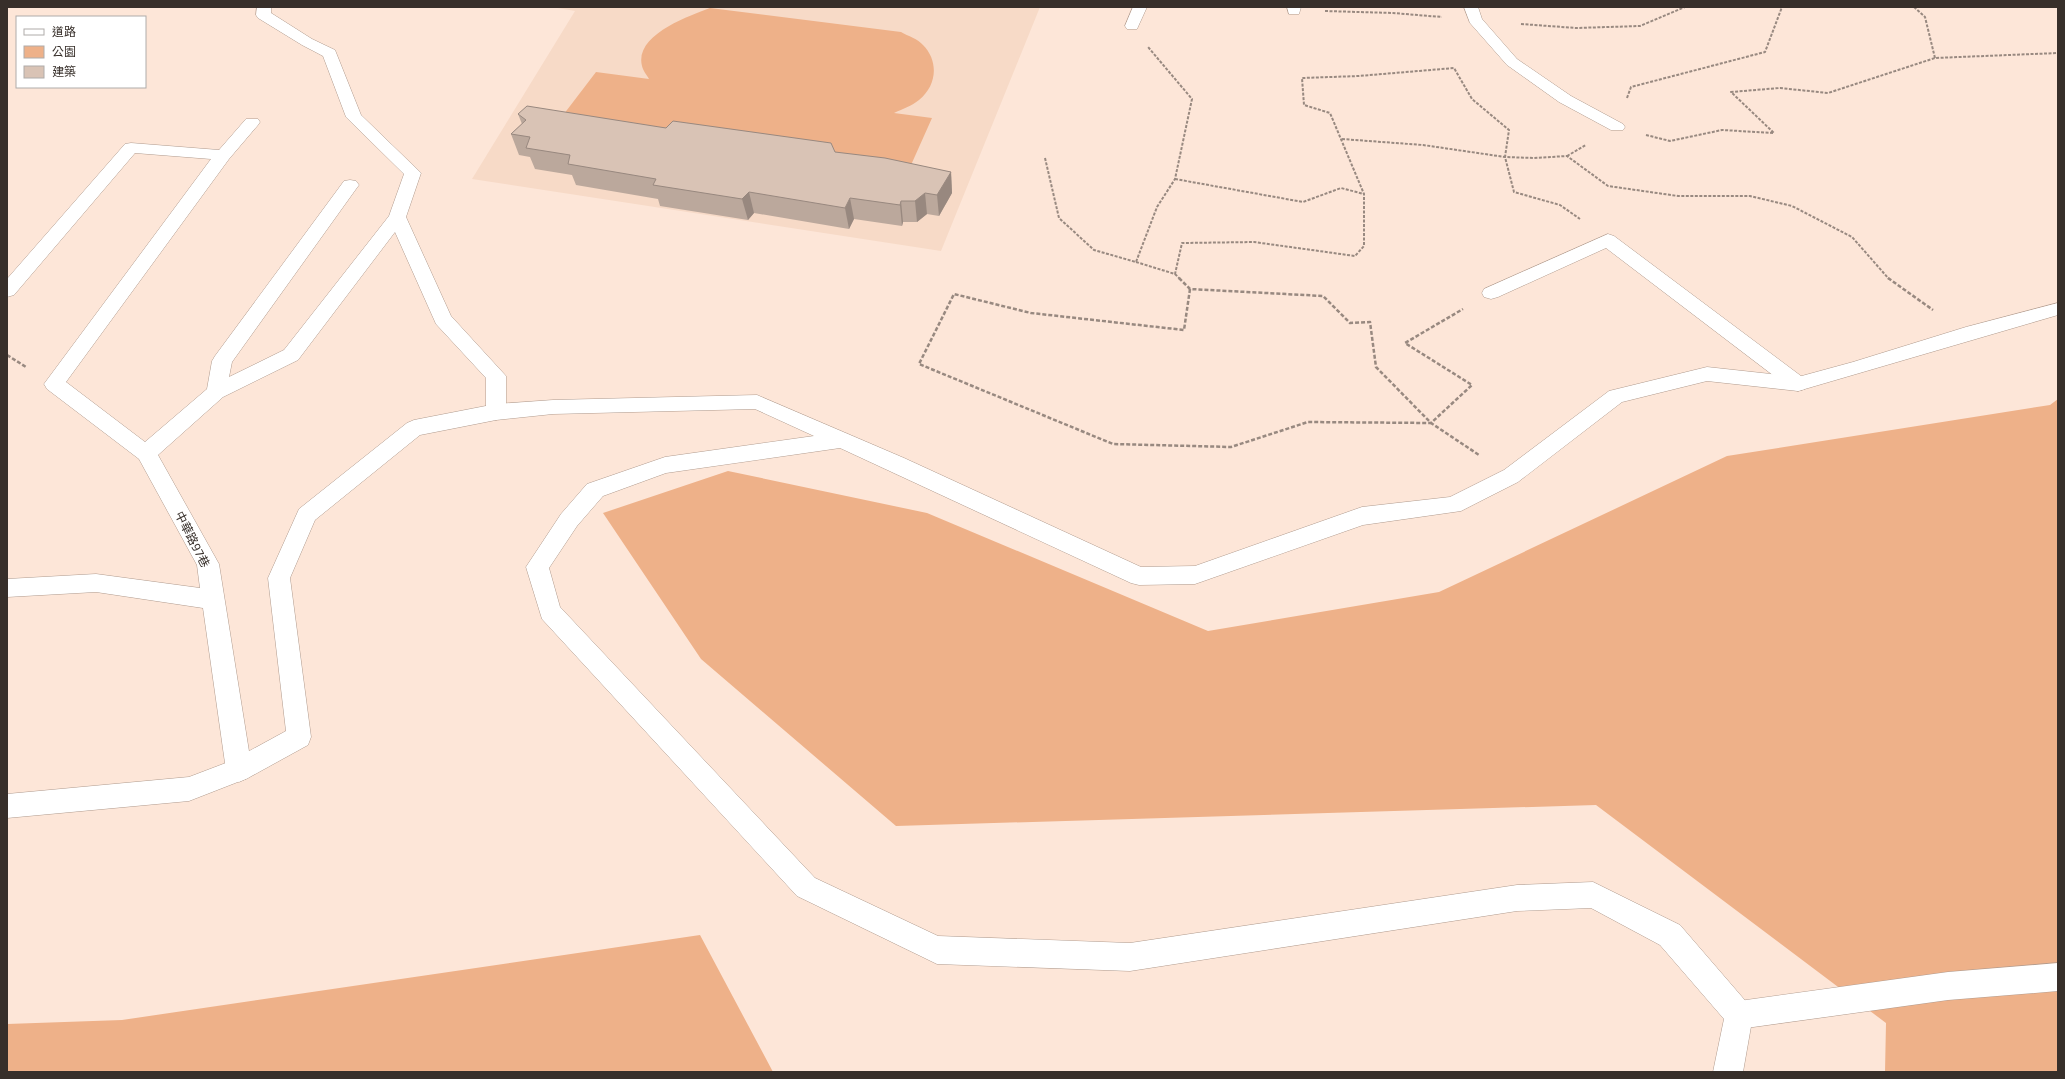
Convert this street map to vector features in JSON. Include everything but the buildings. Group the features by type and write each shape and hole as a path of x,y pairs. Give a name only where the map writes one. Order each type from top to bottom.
{"street":[{"path":"146,452 216,392 291,355 397,217 413,173 354,117 330,53 306,42 263,15 264,7"},
{"path":"1132,26 1140,7"},
{"path":"1473,14 1512,62 1565,99 1617,127"},
{"path":"7,291 131,148 223,155 252,122"},
{"name":"中華路97巷","path":"223,155 54,384 146,452 208,564 239,770"},
{"path":"216,392 222,361 350,185"},
{"path":"397,217 443,319 496,376 496,412"},
{"path":"1491,293 1608,240 1798,384"},
{"path":"7,806 189,789 239,770 299,737 279,578 307,515 414,428 496,412 554,407 757,402 839,440 897,464 1139,576 1195,575 1362,516 1453,505 1511,476 1616,396 1707,374 1798,384 1855,369 1966,334 2058,309"},
{"path":"839,440 665,465 595,490 569,520 537,567 550,612 806,887 937,950 1130,957 1518,898 1592,895 1670,935 1739,1015"},
{"path":"7,588 96,583 214,600"},
{"path":"1739,1015 1948,986 2058,977"},
{"path":"1728,1072 1739,1015"}],"path":[{"path":"1294,9 1393,13 1473,14 1576,28 1640,26 1684,7"},
{"path":"1342,139 1423,145 1506,157 1534,158 1567,156 1617,127 1631,87 1765,52 1782,7"},
{"path":"1914,7 1925,17 1935,58"},
{"path":"1132,26 1164,68 1192,99 1174,179 1157,207 1136,262"},
{"path":"1617,127 1670,141 1722,130 1774,133 1731,92 1780,88 1828,93 1935,58 2058,53"},
{"path":"1175,274 1182,243 1254,242 1355,256 1364,246 1364,194 1330,113 1304,105 1302,78 1359,76 1454,68 1472,99 1509,130 1506,157 1514,192 1560,205 1608,240"},
{"path":"1567,156 1608,186 1678,196 1750,196 1792,206 1852,237 1885,276 1966,334"},
{"path":"1046,158 1059,218 1094,250 1175,274 1190,290 1323,296 1350,323 1370,322 1376,367 1430,423 1511,476"},
{"path":"1174,179 1303,202 1341,188 1364,194"},
{"path":"1190,290 1184,330 1031,313 954,294 919,364 1113,444 1231,447 1308,422 1430,423 1472,385 1405,343 1491,293"}],"shaded area":[{"path":"552,7 1040,7 941,251 472,179 575,11"}],"green space":[{"path":"710,8 901,32 921,43 932,58 934,73 932,81 925,94 919,100 894,113 932,118 907,174 554,127 596,72 649,79 642,66 642,55 646,45 654,36 665,28 689,16"},
{"path":"2058,399 2058,1072 1885,1072 1886,1023 1596,805 896,826 701,659 603,513 728,471 927,513 1208,631 1439,592 1727,456 2050,405"},
{"path":"700,935 773,1072 7,1072 7,1024 122,1020"}]}
